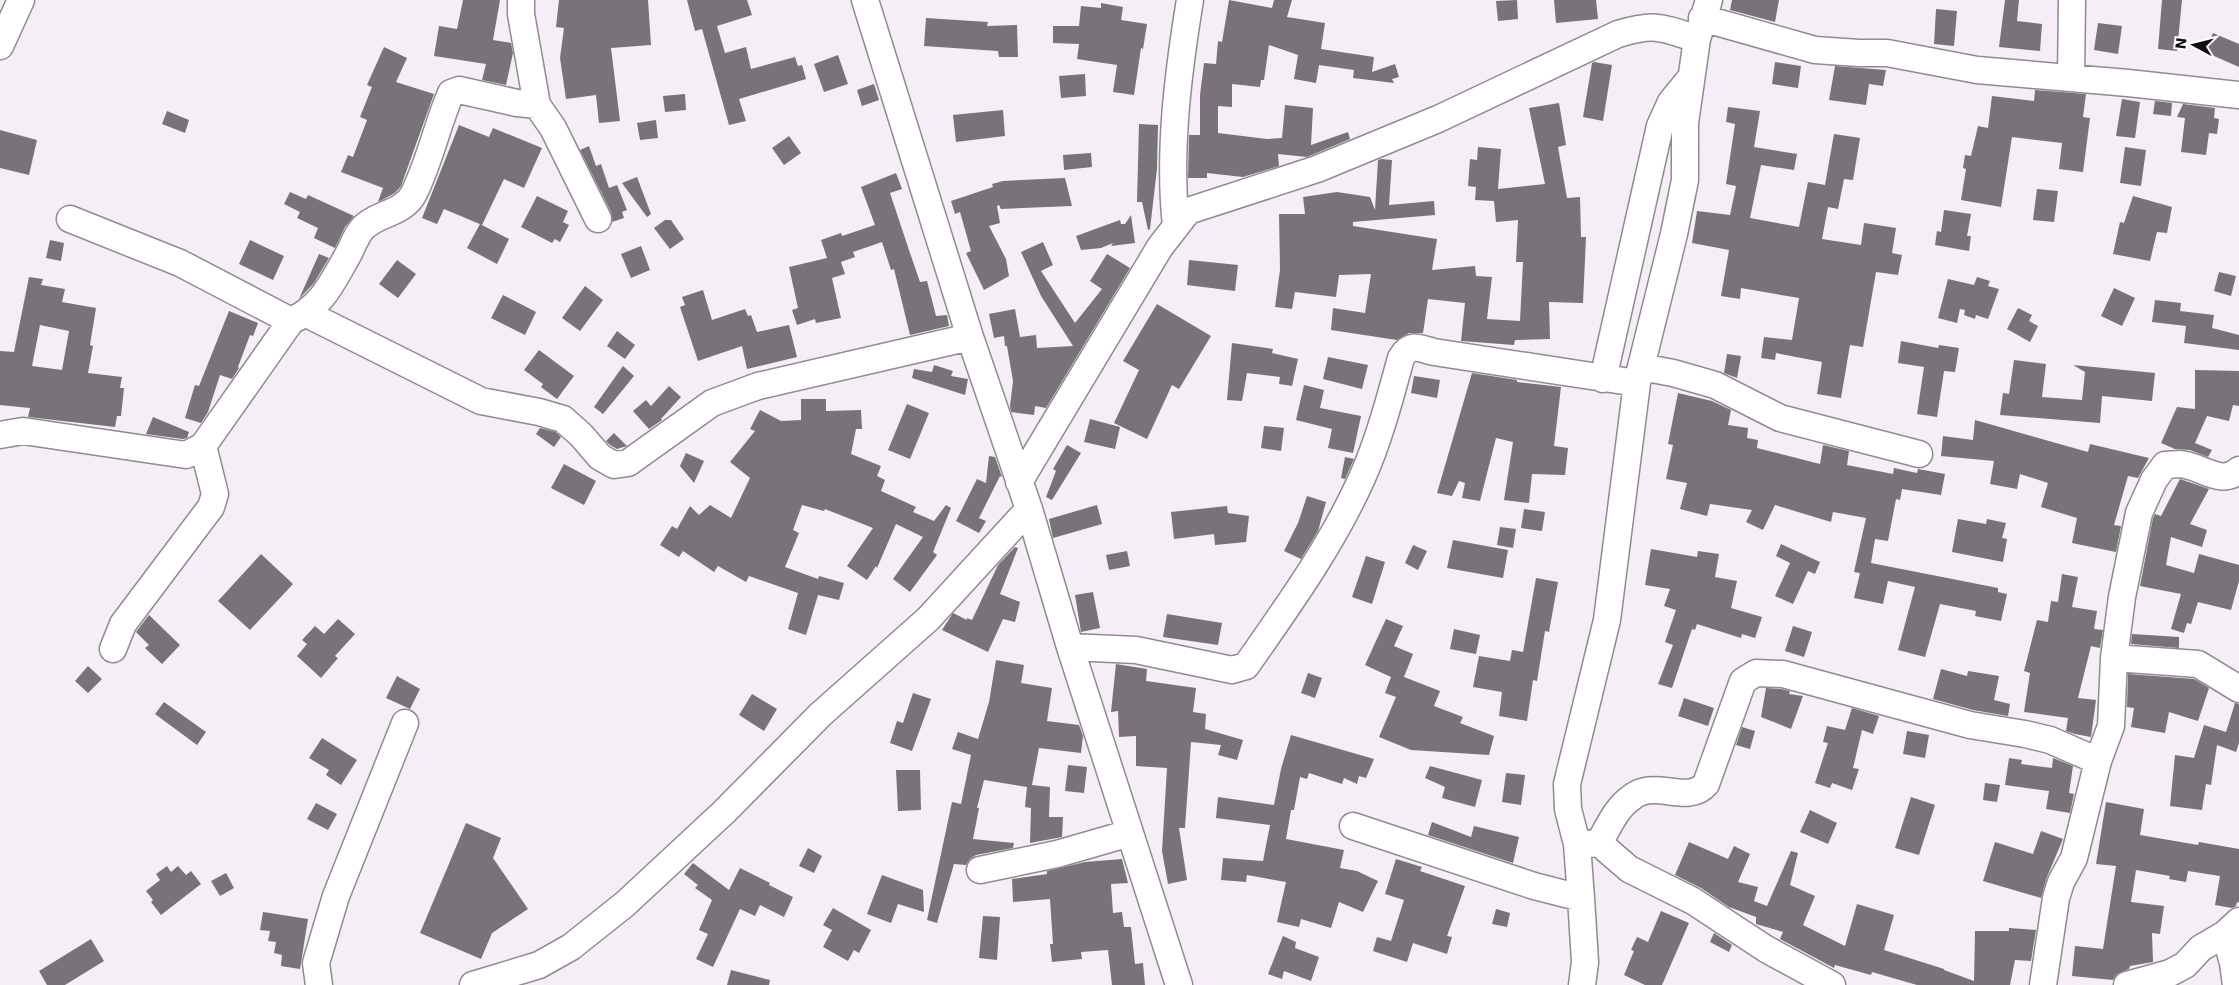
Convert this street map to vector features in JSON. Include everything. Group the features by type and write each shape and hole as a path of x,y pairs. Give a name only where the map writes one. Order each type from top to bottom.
{"street":[{"path":"0,46 21,0"},
{"path":"521,0 521,14 537,105 553,128 598,219"},
{"path":"865,0 970,337 1020,482 1070,647 1179,985"},
{"path":"1176,226 1172,197 1176,128 1183,45 1190,0"},
{"path":"2071,78 2072,0"},
{"path":"1020,482 1160,247 1188,211 1317,168 1429,123 1618,34 1642,27 1660,27 1704,12 1814,50 1887,53 1977,70 2239,95"},
{"path":"1704,12 1685,123 1684,180 1674,234 1639,375 1607,620 1567,784 1568,809 1588,844 1629,869 1693,901 1766,949 1832,985"},
{"path":"1603,379 1660,126 1671,102 1692,76"},
{"path":"0,435 23,431 186,455 204,446 299,318 330,286 361,230 379,217 398,210 414,195 451,92 459,90 517,103 537,105"},
{"path":"70,220 180,263 481,402 563,418 600,457 614,465 628,463 712,403 758,386 970,337"},
{"path":"1070,647 1136,650 1232,670 1246,666 1305,582 1351,502 1379,435 1401,358 1406,350 1413,347 1603,379 1673,373 1715,385 1780,418 1918,454"},
{"path":"113,650 122,624 212,508 215,494 204,446"},
{"path":"2043,985 2056,898 2061,882 2074,858 2098,761 2111,726 2114,658 2122,597 2139,513 2154,480 2165,465 2181,464 2221,477 2234,475 2239,470"},
{"path":"473,985 539,965 571,947 625,904 724,812 821,714 928,618 1029,510"},
{"path":"2114,658 2198,664 2239,689"},
{"path":"1582,985 1585,962 1581,898 1588,844 1630,798 1645,790 1690,792 1701,790 1706,784 1743,681 1756,673 1783,674 1970,725 2025,734 2070,748 2098,761"},
{"path":"319,985 316,963 336,896 405,723"},
{"path":"1353,826 1534,886 1581,898"},
{"path":"980,870 1057,854 1130,833"},
{"path":"2127,985 2170,973 2185,965 2201,948 2232,927"},
{"path":"2232,927 2236,985"}],"building":[{"path":"463,0 500,0 493,40 511,43 513,53 506,85 482,80 486,64 434,56 439,26 457,29"},
{"path":"559,0 648,0 651,45 611,48 620,121 599,123 596,95 566,99 560,58 564,28 556,27"},
{"path":"687,0 747,0 752,15 717,26 725,53 746,47 751,69 795,57 798,66 802,65 806,79 739,99 746,121 729,125 702,29 695,31"},
{"path":"1229,0 1272,8 1274,0 1292,0 1287,17 1325,23 1321,49 1374,57 1372,72 1395,64 1399,77 1392,79 1394,83 1353,78 1354,70 1319,65 1316,83 1294,79 1298,55 1269,45 1264,80 1261,80 1260,87 1232,84 1232,107 1218,106 1218,133 1267,139 1282,138 1285,105 1313,108 1311,145 1348,132 1350,139 1307,157 1278,154 1279,166 1243,177 1207,173 1207,178 1188,178 1189,135 1200,135 1200,95 1204,63 1216,64 1218,41 1222,42"},
{"path":"1517,0 1518,19 1498,21 1496,1"},
{"path":"1554,0 1596,0 1598,19 1556,23"},
{"path":"1732,0 1779,0 1775,22 1730,10"},
{"path":"2005,0 2019,0 2017,21 2042,24 2040,51 1999,47"},
{"path":"2162,0 2182,0 2177,51 2158,49"},
{"path":"1101,3 1123,7 1121,20 1147,24 1143,49 1141,48 1134,95 1113,92 1117,65 1077,59 1079,44 1053,43 1053,26 1079,26 1081,6 1101,8"},
{"path":"1936,9 1957,11 1954,46 1934,44"},
{"path":"926,18 988,22 987,26 1017,25 1018,57 999,57 998,51 924,46"},
{"path":"2098,23 2122,26 2118,54 2094,50"},
{"path":"2213,33 2239,44 2239,67 2205,52"},
{"path":"384,47 407,58 396,82 434,94 401,186 395,193 378,202 383,188 341,172 348,155 353,157 367,120 360,117 372,87 367,85"},
{"path":"838,55 848,84 824,92 814,64"},
{"path":"1775,62 1801,66 1798,88 1772,84"},
{"path":"1592,63 1612,65 1603,121 1583,117"},
{"path":"1835,66 1886,70 1883,86 1869,84 1866,105 1829,100"},
{"path":"1085,74 1086,96 1061,98 1059,76"},
{"path":"874,84 879,100 862,106 857,90"},
{"path":"2035,90 2086,94 2083,117 2090,118 2083,172 2059,169 2062,143 2012,137 2001,207 1961,200 1966,169 1963,168 1965,155 1971,156 1978,126 1988,128 1992,96 2034,101"},
{"path":"685,94 686,110 665,112 663,96"},
{"path":"2122,99 2140,102 2135,138 2116,136"},
{"path":"2155,101 2172,103 2171,116 2153,114"},
{"path":"1559,103 1566,145 1558,147 1567,198 1580,197 1581,237 1586,237 1583,303 1549,302 1550,339 1515,340 1514,345 1461,341 1465,303 1428,299 1423,333 1409,333 1397,340 1331,330 1333,308 1365,313 1371,274 1339,275 1336,297 1295,292 1292,309 1275,307 1280,270 1279,214 1305,214 1303,197 1337,192 1370,197 1375,210 1378,160 1381,159 1392,160 1389,205 1434,201 1435,215 1353,222 1353,226 1437,239 1432,270 1475,266 1476,276 1492,277 1487,319 1520,321 1523,262 1516,262 1518,220 1496,222 1494,201 1475,200 1476,187 1468,186 1470,159 1477,160 1478,147 1501,149 1498,189 1545,184 1529,108"},
{"path":"2183,104 2215,108 2214,118 2219,119 2217,134 2209,133 2206,155 2181,152 2185,118 2177,117"},
{"path":"1728,107 1760,111 1754,147 1797,154 1794,170 1761,165 1750,218 1799,227 1808,182 1825,185 1834,134 1860,138 1853,180 1844,179 1838,209 1828,207 1822,239 1861,245 1864,223 1896,228 1892,253 1902,255 1898,275 1876,272 1863,347 1850,345 1841,398 1817,394 1822,362 1776,353 1775,360 1761,358 1764,337 1792,340 1799,298 1741,288 1740,299 1721,296 1729,250 1692,243 1697,211 1730,215 1736,186 1726,184 1735,124 1726,122"},
{"path":"1003,110 1005,136 956,142 953,115"},
{"path":"167,111 189,120 185,133 162,124"},
{"path":"656,120 658,138 640,140 637,123"},
{"path":"1139,124 1158,125 1157,169 1150,229 1148,230 1142,202 1137,202"},
{"path":"459,125 489,137 493,128 542,148 524,188 504,179 482,225 444,209 437,224 422,218"},
{"path":"0,130 37,140 29,175 0,168"},
{"path":"789,136 801,153 784,165 772,148"},
{"path":"589,146 596,166 601,164 609,188 617,185 627,210 622,212 624,218 612,222 611,212 580,150"},
{"path":"2125,147 2146,150 2141,186 2120,183"},
{"path":"1091,153 1092,167 1064,170 1063,155"},
{"path":"896,173 902,189 890,193 920,282 927,281 936,316 947,315 949,326 910,335 894,269 891,270 882,242 853,252 855,257 841,262 845,274 832,278 841,318 816,323 815,319 797,325 792,310 798,308 789,267 827,258 821,240 841,233 842,236 875,225 861,187"},
{"path":"637,177 651,214 647,217 622,183"},
{"path":"1065,178 1072,206 1001,209 999,205 997,206 1000,223 989,226 1006,259 1009,276 984,290 966,253 971,251 960,212 955,214 951,201 993,187 992,184 1003,181"},
{"path":"2037,189 2058,191 2054,222 2033,220"},
{"path":"290,192 306,199 308,195 354,216 345,227 335,248 314,238 318,228 297,218 300,212 284,204"},
{"path":"537,196 568,211 563,222 569,225 560,242 555,239 552,243 521,227"},
{"path":"2133,196 2172,207 2167,233 2157,232 2150,261 2113,254 2120,222 2124,223"},
{"path":"1944,210 1971,214 1967,236 1971,236 1969,251 1935,245 1937,231 1941,232"},
{"path":"1131,215 1135,243 1111,246 1113,243 1101,248 1081,250 1076,236 1120,220 1121,224 1125,224"},
{"path":"665,220 671,220 684,239 670,249 654,228"},
{"path":"480,224 509,239 497,264 467,248"},
{"path":"50,240 64,243 61,261 46,258"},
{"path":"250,240 284,256 273,280 239,264"},
{"path":"1043,242 1053,265 1041,271 1075,323 1102,289 1090,281 1107,254 1130,268 1046,408 1035,406 1034,415 1011,412 1013,381 1007,346 1005,346 1004,336 994,338 989,314 1015,309 1020,337 1036,335 1037,348 1073,346 1041,296 1021,252"},
{"path":"641,246 650,270 631,278 621,254"},
{"path":"319,254 329,258 314,283 299,299"},
{"path":"397,260 416,274 398,298 379,284"},
{"path":"1189,260 1238,265 1235,291 1187,285"},
{"path":"2219,272 2236,276 2231,296 2214,291"},
{"path":"29,277 43,279 41,285 65,289 62,302 96,308 90,345 93,346 88,373 122,377 120,388 124,388 121,416 117,416 115,427 28,417 30,408 0,405 0,351 14,352","holes":["40,325 69,331 62,370 32,366"]},
{"path":"1977,277 1990,281 1988,286 1999,289 1988,319 1976,315 1975,319 1964,315 1965,310 1960,309 1957,323 1938,318 1948,279 1974,285"},
{"path":"585,286 603,300 580,331 562,318"},
{"path":"2114,288 2135,298 2122,326 2101,316"},
{"path":"703,290 712,320 745,309 748,316 751,315 757,332 789,325 797,357 747,369 742,346 698,361 680,307 685,305 682,297"},
{"path":"503,295 536,312 525,335 491,318"},
{"path":"2155,300 2181,303 2180,311 2214,315 2212,328 2239,335 2239,350 2184,343 2186,326 2152,322"},
{"path":"1157,304 1211,336 1179,389 1172,385 1147,439 1114,423 1139,370 1123,361"},
{"path":"2018,308 2032,315 2029,321 2038,326 2030,342 2007,329"},
{"path":"229,311 258,323 253,336 250,335 239,368 232,379 220,375 208,412 201,423 185,418 195,385 199,386"},
{"path":"617,331 635,345 625,359 607,346"},
{"path":"1901,341 1938,348 1939,345 1959,348 1955,372 1944,371 1937,417 1917,414 1924,367 1898,363"},
{"path":"1232,343 1273,349 1272,353 1298,359 1292,386 1279,384 1280,377 1247,373 1242,401 1227,400"},
{"path":"539,350 574,376 557,399 541,387 543,384 524,370"},
{"path":"1727,354 1741,356 1737,378 1724,373"},
{"path":"1328,357 1368,365 1362,389 1323,379"},
{"path":"2014,360 2046,364 2042,397 2082,400 2085,372 2073,365 2155,373 2152,401 2102,396 2100,423 2000,415 2003,393 2009,394"},
{"path":"934,365 953,371 951,376 968,379 965,395 912,378 914,369 932,372"},
{"path":"623,366 634,376 603,414 594,407"},
{"path":"2195,370 2239,371 2239,406 2233,405 2229,421 2207,416 2195,443 2212,450 2208,457 2190,450 2175,449 2161,443 2177,407 2195,409"},
{"path":"1472,373 1517,380 1517,382 1561,387 1554,446 1568,448 1565,475 1532,474 1529,503 1504,500 1513,442 1496,438 1480,501 1462,498 1465,483 1459,481 1452,496 1437,493"},
{"path":"1414,376 1440,380 1437,398 1411,393"},
{"path":"1304,385 1324,390 1320,408 1361,416 1353,453 1328,448 1332,429 1296,420"},
{"path":"669,386 681,397 662,420 649,429 633,411 646,400 651,406"},
{"path":"1678,393 1712,401 1731,410 1728,425 1748,428 1747,438 1758,440 1757,448 1820,464 1823,445 1849,451 1847,465 1893,474 1894,468 1917,473 1918,469 1945,474 1941,495 1902,489 1900,500 1896,499 1888,541 1875,539 1871,563 1998,588 1998,592 2007,594 2001,621 1975,616 1976,611 1940,604 1925,657 1898,650 1915,587 1888,581 1883,604 1854,598 1860,573 1854,572 1866,518 1833,512 1831,522 1775,505 1763,530 1746,522 1752,510 1710,504 1707,516 1680,509 1687,483 1666,479 1673,445 1668,444"},
{"path":"801,399 826,399 826,411 861,410 862,429 856,429 851,454 881,466 877,476 885,480 881,491 916,507 913,512 934,521 946,505 951,508 933,552 937,555 910,592 893,579 923,537 896,524 877,568 876,566 867,580 847,566 873,528 825,509 824,511 802,505 793,530 799,533 785,567 818,579 819,576 844,583 839,600 818,595 806,635 788,629 798,593 749,576 746,582 718,566 714,572 683,551 679,557 660,545 672,526 677,529 690,506 699,515 710,505 731,518 750,478 730,462 755,431 750,429 760,410 781,421 801,420"},
{"path":"907,404 929,413 910,459 888,450"},
{"path":"153,417 189,432 187,438 146,434"},
{"path":"1090,419 1120,427 1115,449 1084,442"},
{"path":"1975,420 2088,452 2090,444 2149,458 2138,478 2128,476 2114,525 2121,526 2116,552 2072,543 2077,518 2041,507 2048,483 2020,474 2017,489 1990,484 1994,461 1941,456 1943,436 1973,440"},
{"path":"1264,426 1284,428 1281,451 1261,448"},
{"path":"540,428 556,432 561,437 554,447 536,434"},
{"path":"614,433 627,446 617,449 606,441"},
{"path":"1067,445 1081,453 1052,500 1046,497 1056,471 1053,469"},
{"path":"686,453 704,461 694,483 680,466"},
{"path":"989,456 995,457 1002,477 1000,476 979,518 986,521 979,533 956,521 977,479 986,483"},
{"path":"1345,457 1354,459 1345,479 1341,478"},
{"path":"564,464 596,481 584,505 551,488"},
{"path":"2180,479 2209,489 2190,524 2207,530 2202,547 2171,537 2166,565 2194,573 2199,554 2239,565 2239,581 2231,610 2198,602 2191,624 2187,623 2184,633 2171,629 2181,594 2140,586 2153,518 2155,514 2161,516"},
{"path":"1307,496 1326,502 1318,531 1301,559 1284,551 1298,523"},
{"path":"1097,505 1102,524 1053,538 1049,519"},
{"path":"1227,506 1228,513 1249,516 1246,542 1215,545 1214,534 1174,539 1171,512"},
{"path":"1524,509 1545,512 1542,531 1521,528"},
{"path":"1958,519 1986,524 1987,519 2006,523 2002,538 2007,539 2003,562 1952,552"},
{"path":"1500,527 1516,529 1513,548 1497,545"},
{"path":"1453,540 1508,550 1503,578 1447,568"},
{"path":"1781,544 1820,562 1815,574 1808,571 1793,604 1775,596 1790,563 1776,556"},
{"path":"1413,545 1427,551 1418,570 1405,563"},
{"path":"1015,547 1018,548 1000,594 1020,602 1015,622 1003,619 988,652 942,630 953,613 967,620 967,618 972,620 998,565"},
{"path":"1651,549 1697,557 1698,551 1719,554 1715,577 1737,581 1731,608 1762,617 1755,638 1742,634 1741,638 1697,624 1695,630 1692,629 1672,688 1658,684 1673,645 1665,642 1676,610 1664,606 1670,589 1645,585"},
{"path":"1127,551 1130,566 1109,570 1106,555"},
{"path":"261,554 293,584 250,630 218,601"},
{"path":"1366,556 1385,562 1372,604 1352,597"},
{"path":"2062,574 2078,577 2072,607 2097,611 2094,629 2103,630 2100,648 2091,646 2078,698 2096,700 2091,737 2066,731 2068,718 2024,712 2030,673 2024,671 2037,620 2048,622 2051,601 2058,602"},
{"path":"1536,578 1558,582 1549,632 1545,631 1537,681 1533,680 1527,721 1499,716 1502,692 1473,687 1479,656 1510,661 1512,650 1523,652"},
{"path":"1093,592 1100,628 1081,632 1075,595"},
{"path":"1167,614 1222,623 1218,645 1163,637"},
{"path":"149,615 180,645 162,664 145,648 149,645 136,632"},
{"path":"338,619 355,634 335,656 338,658 321,678 297,656 307,644 302,640 315,626 324,634"},
{"path":"1386,619 1403,626 1394,646 1413,654 1404,677 1440,691 1434,706 1463,717 1460,723 1494,736 1489,755 1411,750 1379,737 1396,697 1385,693 1391,677 1365,665"},
{"path":"1793,626 1812,632 1804,657 1785,651"},
{"path":"1454,629 1480,635 1476,654 1450,649"},
{"path":"2132,634 2179,637 2179,648 2131,644"},
{"path":"996,660 1024,665 1021,683 1052,688 1047,721 1079,725 1083,736 1081,753 1039,748 1032,785 1050,787 1049,817 1063,817 1062,837 1030,843 1031,808 1025,807 1027,787 984,780 977,808 979,808 973,839 1014,843 1013,848 976,855 966,865 954,864 937,923 927,920 952,802 961,804 971,755 952,749 958,732 978,739 989,702"},
{"path":"1116,664 1147,669 1146,681 1196,688 1193,712 1206,714 1205,729 1243,740 1237,760 1218,755 1221,745 1191,742 1185,828 1179,828 1187,880 1168,884 1162,851 1167,768 1136,766 1136,736 1119,737 1118,711 1111,712"},
{"path":"88,666 102,679 88,693 75,681"},
{"path":"1941,669 1967,676 1968,671 1999,676 1994,700 2010,704 2008,716 1973,710 1933,699"},
{"path":"1308,673 1322,678 1315,698 1301,693"},
{"path":"2128,674 2194,679 2209,688 2198,721 2169,712 2165,733 2131,727 2134,708 2127,707"},
{"path":"397,676 420,689 410,709 386,698"},
{"path":"1766,688 1781,689 1790,691 1789,694 1803,696 1791,729 1761,717"},
{"path":"913,693 931,699 912,751 890,743 897,721 903,723"},
{"path":"752,694 777,709 764,731 739,715"},
{"path":"1684,698 1714,708 1708,726 1678,716"},
{"path":"164,702 206,732 197,745 155,714"},
{"path":"2235,703 2239,704 2239,743 2236,752 2217,745 2211,785 2206,784 2202,810 2170,806 2175,755 2194,758 2204,725 2226,732"},
{"path":"1852,708 1879,716 1873,734 1862,730 1853,768 1859,769 1852,790 1832,783 1830,788 1815,783 1828,743 1823,742 1827,726 1845,730"},
{"path":"1742,727 1755,731 1750,749 1736,745"},
{"path":"1907,731 1929,735 1925,758 1903,754"},
{"path":"1291,735 1374,759 1366,778 1359,776 1357,784 1344,778 1342,784 1309,773 1307,779 1300,777 1294,810 1291,810 1286,839 1344,850 1340,868 1357,871 1378,881 1363,912 1339,902 1331,928 1301,919 1299,927 1277,922 1286,882 1247,875 1246,882 1221,880 1223,858 1263,861 1270,825 1216,818 1218,797 1274,805 1281,769"},
{"path":"322,738 357,760 341,785 326,775 329,770 309,758"},
{"path":"2009,758 2022,760 2021,764 2052,768 2053,758 2073,766 2069,793 2074,794 2070,813 2046,809 2049,791 2005,785"},
{"path":"1068,765 1087,767 1084,793 1065,791"},
{"path":"1430,766 1482,780 1475,807 1442,798 1445,787 1425,778"},
{"path":"896,770 920,770 921,810 898,811"},
{"path":"1506,773 1525,775 1521,805 1502,802"},
{"path":"1985,783 2000,785 1997,802 1983,800"},
{"path":"1911,797 1935,805 1919,855 1895,848"},
{"path":"2106,802 2144,809 2140,835 2198,845 2199,842 2239,849 2239,903 2237,902 2236,906 2232,908 2215,905 2220,876 2188,871 2186,882 2169,879 2170,876 2136,870 2131,902 2164,906 2160,934 2152,933 2153,962 2130,966 2129,969 2117,974 2113,980 2072,976 2075,946 2103,949 2116,866 2096,864"},
{"path":"316,803 337,814 328,830 307,819"},
{"path":"1810,810 1837,823 1828,844 1800,832"},
{"path":"1432,822 1471,837 1474,826 1519,837 1513,863 1428,835"},
{"path":"466,823 501,838 493,858 528,909 492,933 481,959 420,933"},
{"path":"2041,831 2063,839 2047,877 2041,898 1983,881 1995,842 2033,854"},
{"path":"1689,842 1728,859 1734,846 1750,854 1738,882 1758,887 1754,901 1767,906 1791,851 1798,853 1790,885 1815,896 1803,925 1845,946 1857,904 1894,915 1884,950 1944,969 1974,981 1975,931 2009,931 2009,928 2036,930 2031,961 2015,960 2010,985 1917,985 1872,972 1871,975 1835,965 1834,968 1780,939 1783,932 1756,924 1756,917 1729,907 1701,888 1675,875"},
{"path":"808,848 822,856 814,873 799,866"},
{"path":"1122,859 1128,883 1111,884 1113,913 1122,912 1124,927 1131,927 1135,964 1143,963 1145,985 1112,985 1108,950 1081,952 1082,959 1052,962 1050,944 1053,944 1050,899 1013,902 1012,879 1047,874 1047,871 1085,862"},
{"path":"1396,859 1422,867 1420,871 1465,886 1447,936 1452,937 1447,954 1413,943 1407,962 1373,951 1377,937 1391,941 1404,900 1385,894"},
{"path":"693,863 729,890 740,868 793,897 784,917 760,905 755,916 740,909 713,967 696,959 708,934 699,930 712,900 695,888 698,885 684,874"},
{"path":"167,866 171,872 178,866 186,875 191,871 201,884 161,915 151,902 153,900 146,891 160,880 156,874"},
{"path":"226,873 234,888 220,896 211,881"},
{"path":"882,875 923,890 924,912 898,904 891,923 867,914"},
{"path":"833,908 871,930 859,953 854,950 848,961 823,947 832,930 823,925"},
{"path":"1496,909 1510,913 1507,927 1492,924"},
{"path":"1661,911 1689,923 1662,985 1645,985 1624,975 1634,951 1631,950 1637,937 1648,942"},
{"path":"263,912 308,919 300,969 281,966 282,955 274,953 276,942 268,941 270,931 260,930"},
{"path":"983,916 1000,917 997,960 979,958"},
{"path":"1714,933 1732,945 1729,952 1710,942"},
{"path":"1283,936 1296,942 1295,948 1319,957 1311,981 1284,971 1282,979 1268,974"},
{"path":"91,939 104,961 65,985 47,985 39,971"},
{"path":"731,970 770,980 769,985 727,985"}]}
